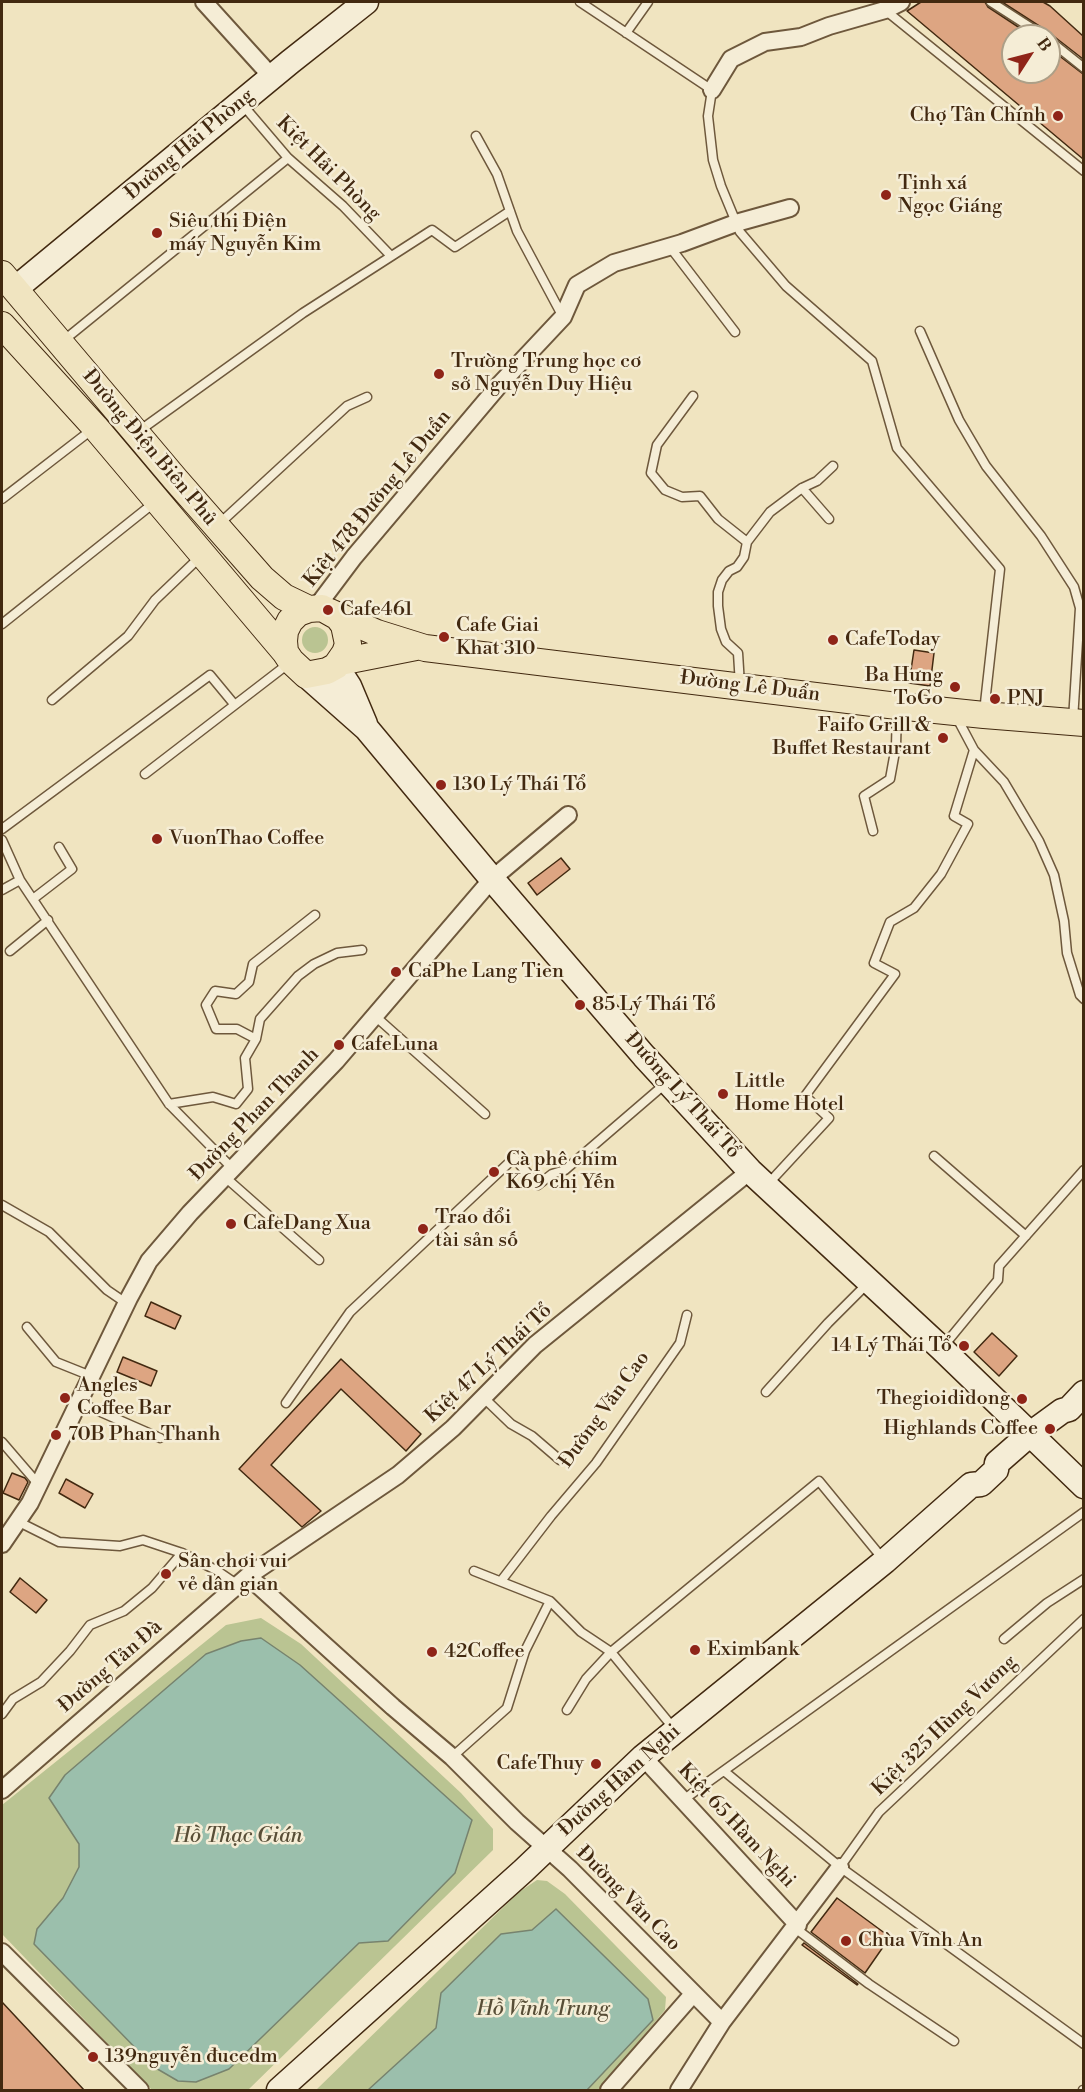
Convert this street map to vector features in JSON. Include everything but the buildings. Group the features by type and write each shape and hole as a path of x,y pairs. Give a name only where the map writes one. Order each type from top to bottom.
{"main road":[{"name":"Đường Điện Biên Phủ","path":"8,281 216,527 262,578 284,597 318,610"},
{"name":"Đường Điện Biên Phủ","path":"2,324 96,427 294,663"},
{"name":"Đường Lê Duẩn","path":"318,610 416,646 984,716 1078,722"},
{"path":"318,610 344,625 347,634 348,644 338,664 327,671 294,663 284,641 285,631 290,621 298,613 318,610"},
{"name":"Đường Lê Duẩn","path":"338,664 416,646"}],"street":[{"path":"204,2 272,77"},
{"name":"Đường Hải Phòng","path":"8,281 242,103 366,2"},
{"path":"712,90 731,59 765,42 801,37 829,26 885,10 901,2"},
{"name":"Kiệt 478 Đường Lê Duẩn","path":"318,610 354,557 501,383 563,317 578,285 614,263 790,208"},
{"name":"Đường Lý Thái Tổ","path":"294,663 367,729 492,879 668,1082 758,1178 941,1348 1083,1486"},
{"name":"Đường Lý Thái Tổ","path":"338,664 367,729"},
{"name":"Đường Phan Thanh","path":"2,1544 30,1503 148,1261 190,1213 336,1061 492,879 568,815"},
{"name":"Kiệt 47 Lý Thái Tổ","path":"243,1581 398,1475 453,1428 535,1345 758,1178"},
{"path":"1062,1411 1064,1404 1079,1387 1083,1386"},
{"path":"1062,1411 1069,1409 1083,1393"},
{"name":"Đường Hàm Nghi","path":"279,2091 547,1848 643,1757 885,1561 971,1485 972,1475 989,1461 997,1462 1062,1411"},
{"name":"Đường Văn Cao","path":"243,1581 452,1757 570,1869 722,2022"},
{"name":"Đường Tản Đà","path":"2,1790 243,1581"},
{"name":"Kiệt 65 Hàm Nghi","path":"643,1757 797,1927"},
{"path":"679,2091 722,2022 797,1927 840,1867"},
{"path":"2,1952 140,2091"},
{"path":"609,2091 693,1994"}],"lane":[{"path":"580,2 712,90 708,116 713,160 740,232 786,286 872,361 897,448 1000,569 984,716"},
{"path":"626,33 648,2"},
{"path":"992,2 1026,24"},
{"path":"885,10 1083,171"},
{"path":"1061,50 1083,68"},
{"name":"Kiệt Hải Phòng","path":"242,103 288,158 343,206 392,256"},
{"path":"476,136 496,174 517,231 563,317"},
{"path":"61,343 288,158"},
{"path":"136,433 303,313 432,230 455,247 510,211"},
{"path":"669,246 735,332"},
{"path":"920,331 959,420 986,466 1041,536 1074,587 1080,608 1078,722"},
{"path":"693,396 657,446 651,472 665,490 682,497 700,496 718,519 747,542"},
{"path":"216,527 347,406 367,397"},
{"path":"2,499 96,427"},
{"path":"740,686 738,653 726,642 717,606 722,580 729,571 737,567 744,557 747,542 770,512 802,488 817,481 833,466"},
{"path":"802,488 829,519"},
{"path":"2,624 158,500"},
{"path":"51,700 128,636 155,600 203,554"},
{"path":"145,774 234,704 294,663"},
{"path":"2,829 210,675 234,704"},
{"path":"873,831 864,796 890,779 896,746 897,706"},
{"path":"954,711 974,750 1004,782 1040,841 1054,875 1064,921 1067,952 1083,999"},
{"path":"758,1178 829,1118 805,1096 895,974 874,963 890,922 914,908 941,874 968,824 954,816 974,750"},
{"path":"2,840 20,880 169,1104 229,1173 319,1260"},
{"path":"33,898 72,868 59,847"},
{"path":"2,890 20,880"},
{"path":"256,1039 237,1029 216,1029 206,1005 216,991 236,994 249,982 253,964 315,915"},
{"path":"10,951 48,920"},
{"path":"169,1104 213,1097 236,1104 248,1089 245,1058 256,1039 260,1018 298,976 314,964 337,953 362,950"},
{"path":"375,1016 485,1114"},
{"path":"286,1403 350,1312 514,1158 538,1185 552,1174 565,1170 668,1082"},
{"path":"934,1156 1026,1236"},
{"path":"941,1348 998,1280 999,1266 1083,1170"},
{"path":"2,1205 49,1232 107,1290 126,1303"},
{"path":"766,1392 828,1323 870,1282"},
{"name":"Đường Văn Cao","path":"501,1581 551,1516 596,1463 680,1343 687,1315"},
{"path":"27,1327 56,1362 91,1376"},
{"path":"483,1397 512,1424 560,1460"},
{"path":"78,1402 160,1438"},
{"path":"2,1442 39,1485"},
{"path":"567,1710 586,1679 611,1652 819,1481 885,1561"},
{"path":"683,1800 1083,1512"},
{"path":"17,1521 58,1542 120,1546 143,1540 182,1553 243,1581"},
{"path":"2,1714 13,1699 41,1682 90,1625 124,1611 152,1588 182,1553"},
{"path":"474,1571 550,1601 581,1632 611,1652 675,1730"},
{"path":"1005,1639 1047,1603 1083,1579"},
{"path":"452,1757 507,1708 525,1651 550,1601"},
{"name":"Kiệt 325 Hùng Vương","path":"840,1867 879,1812 1083,1619"},
{"path":"724,1772 840,1867 1083,2044"},
{"path":"797,1927 869,1984 954,2041"}],"shaded area":[{"path":"315,627 325,630 328,640 325,650 315,653 305,650 302,640 305,630"},
{"name":"Hồ Thạc Gián","path":"261,1618 301,1644 461,1793 493,1829 493,1850 248,2090 152,2090 2,1934 2,1805 226,1625"},
{"name":"Hồ Vĩnh Trung","path":"537,1880 547,1881 565,1894 666,1997 665,2010 598,2090 316,2090 519,1892"}],"water":[{"name":"Hồ Thạc Gián","path":"261,1638 300,1665 472,1820 455,1873 388,1941 359,1943 229,2069 196,2082 178,2081 154,2067 34,1944 37,1929 63,1898 79,1867 79,1844 49,1798 65,1775 206,1654 241,1641"},
{"name":"Hồ Vĩnh Trung","path":"556,1909 648,1999 653,2020 587,2090 368,2090 436,2028 441,1993 501,1934 532,1930"}],"place":[{"name":"Chợ Tân Chính","path":"1058,116"},
{"name":"Tịnh xá Ngọc Giáng","path":"886,195"},
{"name":"Siêu thị Điện máy Nguyễn Kim","path":"157,233"},
{"name":"Trường Trung học cơ sở Nguyễn Duy Hiệu","path":"439,374"},
{"name":"Cafe461","path":"328,610"},
{"name":"Cafe Giai Khat 310","path":"444,637"},
{"name":"CafeToday","path":"833,640"},
{"name":"Ba Hưng ToGo","path":"955,687"},
{"name":"PNJ","path":"995,699"},
{"name":"Faifo Grill & Buffet Restaurant","path":"943,738"},
{"name":"130 Lý Thái Tổ","path":"441,785"},
{"name":"VuonThao Coffee","path":"157,839"},
{"name":"CaPhe Lang Tien","path":"396,972"},
{"name":"85 Lý Thái Tổ","path":"580,1005"},
{"name":"CafeLuna","path":"339,1045"},
{"name":"Little Home Hotel","path":"723,1094"},
{"name":"Cà phê chim K69 chị Yến","path":"494,1172"},
{"name":"CafeDang Xua","path":"231,1224"},
{"name":"Trao đổi tài sản số","path":"423,1229"},
{"name":"14 Lý Thái Tổ","path":"964,1346"},
{"name":"Angles Coffee Bar","path":"65,1398"},
{"name":"Thegioididong","path":"1022,1399"},
{"name":"Highlands Coffee","path":"1050,1429"},
{"name":"70B Phan Thanh","path":"56,1435"},
{"name":"Sân chơi vui vẻ dân gian","path":"166,1574"},
{"name":"Eximbank","path":"695,1650"},
{"name":"42Coffee","path":"432,1652"},
{"name":"CafeThuy","path":"596,1764"},
{"name":"Chùa Vĩnh An","path":"846,1941"},
{"name":"139nguyễn đucedm","path":"93,2057"}]}
